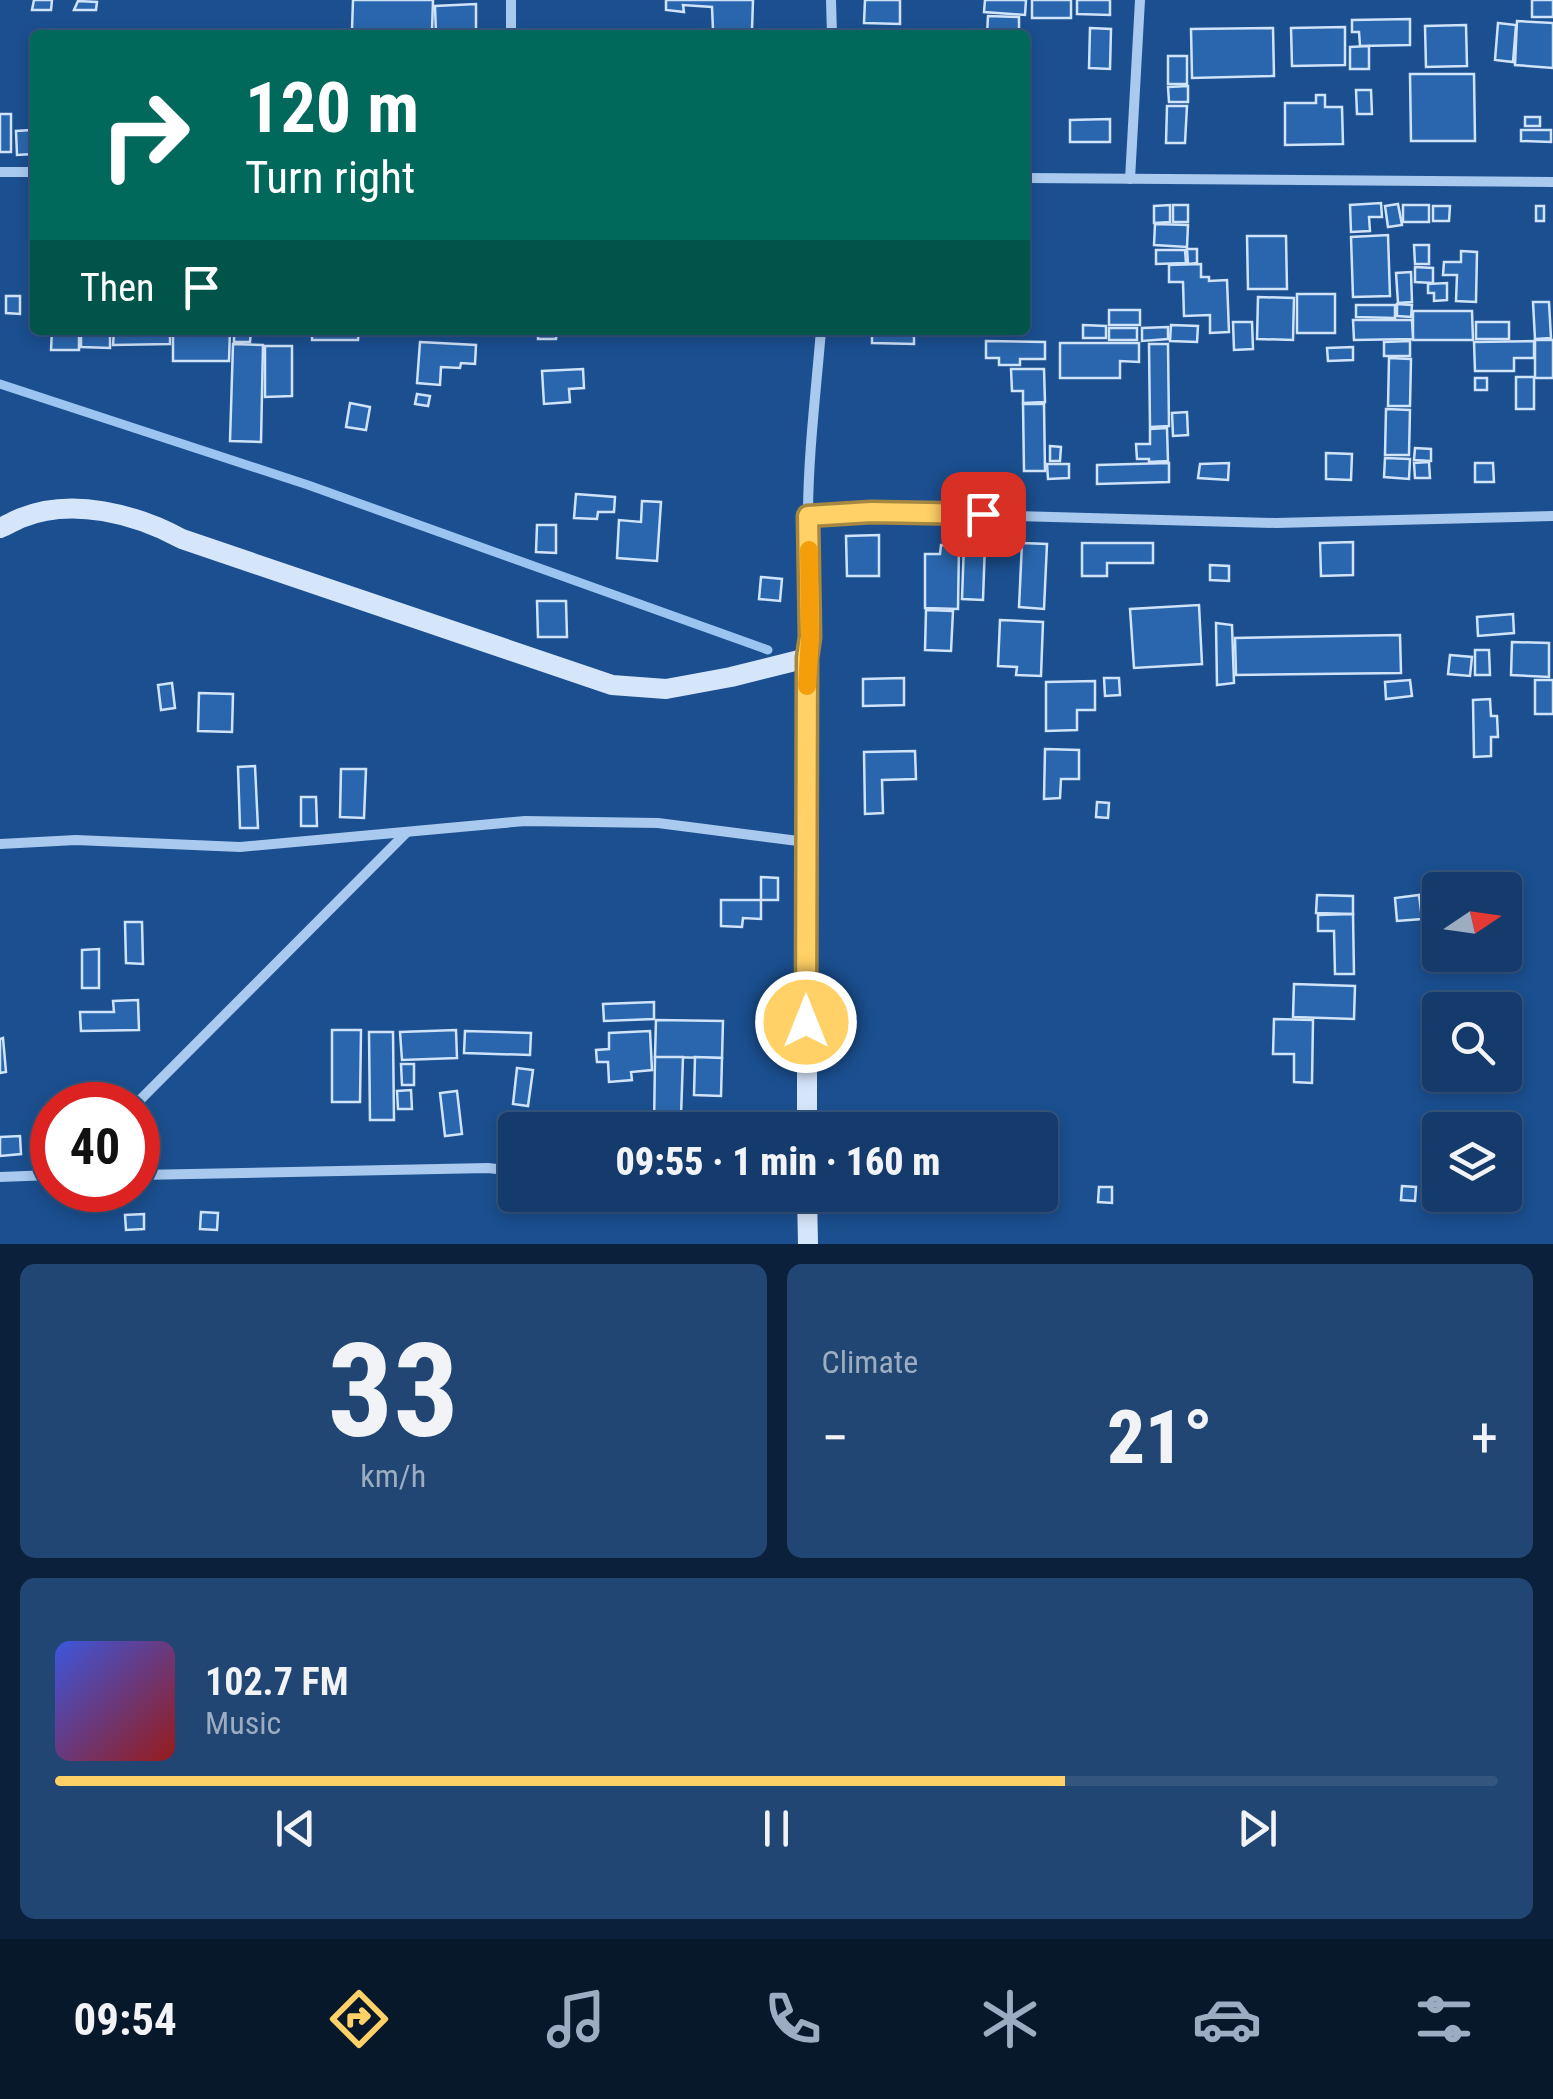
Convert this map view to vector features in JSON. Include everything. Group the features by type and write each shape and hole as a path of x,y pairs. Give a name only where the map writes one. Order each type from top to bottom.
{"street":[{"path":"511,30 512,0"},
{"path":"831,0 832,30"},
{"path":"1130,179 1140,0"},
{"path":"0,172 30,172"},
{"path":"1030,178 1553,182"},
{"path":"806,1112 808,516 821,335"},
{"path":"0,528 22,517 65,510 109,512 134,518 182,539 612,685 666,689 807,658"},
{"path":"808,516 890,512 1276,523 1553,516"},
{"path":"0,844 76,840 240,847 525,821 658,823 807,842"},
{"path":"158,1082 407,832"},
{"path":"160,1174 498,1169"},
{"path":"0,1177 30,1176"},
{"path":"807,1212 808,1244"}],"building":[{"path":"34,0 52,0 51,10 32,10"},
{"path":"353,0 433,0 432,30 352,30"},
{"path":"666,0 753,0 752,30 713,30 712,7 683,5 684,12 666,10"},
{"path":"865,0 900,0 900,24 864,23"},
{"path":"985,0 1026,0 1025,15 984,12"},
{"path":"1032,0 1071,0 1071,18 1032,18"},
{"path":"1077,0 1110,0 1110,15 1077,14"},
{"path":"1532,0 1553,0 1553,17 1532,17"},
{"path":"78,1 97,2 96,10 74,10"},
{"path":"476,4 476,30 436,30 435,6"},
{"path":"988,16 1019,17 1019,30 987,30"},
{"path":"1410,19 1410,45 1360,46 1359,32 1352,32 1352,20"},
{"path":"1517,21 1553,23 1553,68 1515,65"},
{"path":"1498,23 1516,25 1513,62 1495,60"},
{"path":"1466,25 1467,66 1426,67 1425,26"},
{"path":"1345,27 1345,65 1292,66 1291,28"},
{"path":"1090,28 1111,29 1110,69 1089,68"},
{"path":"1273,28 1274,76 1192,78 1191,29"},
{"path":"1369,46 1369,69 1350,69 1350,47"},
{"path":"1168,56 1187,56 1187,84 1168,84"},
{"path":"1410,74 1474,74 1475,141 1411,141"},
{"path":"1188,86 1188,102 1169,102 1168,87"},
{"path":"1356,90 1371,90 1372,114 1357,114"},
{"path":"1316,95 1325,95 1325,107 1342,107 1343,144 1285,145 1285,103 1316,103"},
{"path":"1167,106 1187,106 1185,143 1166,143"},
{"path":"0,114 11,114 11,152 0,152"},
{"path":"1525,117 1540,117 1540,126 1525,126"},
{"path":"1110,119 1110,142 1070,142 1070,120"},
{"path":"30,130 30,154 17,155 16,131"},
{"path":"1521,130 1551,130 1551,142 1521,141"},
{"path":"1381,203 1382,217 1369,217 1370,231 1351,232 1350,205"},
{"path":"1398,204 1402,225 1388,227 1385,206"},
{"path":"1170,205 1170,222 1154,223 1154,206"},
{"path":"1173,205 1188,205 1188,222 1173,222"},
{"path":"1403,205 1429,205 1429,222 1403,222"},
{"path":"1433,206 1450,206 1449,221 1433,221"},
{"path":"1536,206 1544,206 1544,221 1536,221"},
{"path":"1155,224 1188,225 1187,247 1154,245"},
{"path":"1388,235 1390,296 1353,297 1351,237"},
{"path":"1247,236 1286,236 1287,289 1248,289"},
{"path":"1414,245 1429,245 1429,264 1415,264"},
{"path":"1187,249 1197,249 1197,263 1188,264"},
{"path":"1156,250 1185,250 1186,263 1156,264"},
{"path":"1461,251 1477,252 1476,302 1456,301 1457,275 1443,275 1444,262 1461,262"},
{"path":"1201,264 1201,277 1209,277 1209,281 1227,280 1229,332 1210,333 1210,315 1184,316 1183,282 1169,282 1169,265"},
{"path":"1415,267 1433,268 1433,283 1415,282"},
{"path":"1411,272 1412,302 1398,303 1396,273"},
{"path":"1447,283 1447,300 1434,301 1428,284"},
{"path":"1297,294 1335,294 1335,333 1297,333"},
{"path":"6,296 20,296 20,314 6,313"},
{"path":"1258,297 1294,298 1293,340 1257,339"},
{"path":"1533,302 1549,302 1551,338 1535,339"},
{"path":"1397,304 1412,305 1411,317 1397,316"},
{"path":"1356,305 1395,305 1395,318 1356,317"},
{"path":"1109,310 1140,310 1140,325 1109,325"},
{"path":"1413,311 1472,311 1473,340 1413,340"},
{"path":"1353,320 1412,320 1413,339 1354,340"},
{"path":"1233,322 1252,322 1253,349 1234,350"},
{"path":"1476,322 1509,322 1509,339 1476,339"},
{"path":"1083,325 1106,326 1106,338 1083,338"},
{"path":"1171,325 1198,326 1197,342 1170,341"},
{"path":"1168,327 1168,339 1142,341 1142,328"},
{"path":"1109,328 1137,328 1137,340 1109,340"},
{"path":"52,335 79,335 79,350 51,350"},
{"path":"81,335 110,335 110,348 81,347"},
{"path":"114,335 170,335 170,344 113,345"},
{"path":"173,335 230,335 229,361 173,361"},
{"path":"234,335 251,335 250,342 234,342"},
{"path":"312,335 358,335 358,340 312,340"},
{"path":"538,335 556,335 556,339 538,339"},
{"path":"872,335 914,335 914,344 872,343"},
{"path":"1535,340 1553,340 1553,378 1535,378"},
{"path":"986,341 1045,342 1045,359 1020,359 1020,365 999,365 999,358 986,358"},
{"path":"1410,341 1410,356 1384,356 1384,342"},
{"path":"1534,341 1534,358 1514,358 1514,371 1475,371 1474,342"},
{"path":"420,342 476,345 475,364 441,367 440,385 417,383"},
{"path":"1060,343 1139,343 1139,362 1120,361 1120,378 1060,378"},
{"path":"233,344 263,345 261,442 230,441"},
{"path":"1149,344 1168,344 1169,426 1150,427"},
{"path":"265,346 292,346 292,396 265,397"},
{"path":"1353,347 1353,360 1328,361 1327,348"},
{"path":"1389,358 1411,359 1410,406 1388,406"},
{"path":"583,369 584,388 569,389 570,402 544,404 542,371"},
{"path":"1011,369 1044,369 1045,402 1023,403 1023,391 1012,391"},
{"path":"1516,377 1534,377 1534,409 1516,409"},
{"path":"1475,378 1487,378 1487,390 1475,390"},
{"path":"417,394 430,396 428,406 415,404"},
{"path":"350,403 370,407 366,430 346,427"},
{"path":"1023,404 1044,404 1045,471 1024,471"},
{"path":"1386,409 1410,410 1409,455 1385,455"},
{"path":"1187,412 1188,435 1173,436 1172,413"},
{"path":"1167,428 1168,461 1137,459 1136,444 1150,444 1150,429"},
{"path":"1050,446 1061,447 1060,461 1050,461"},
{"path":"1415,448 1431,449 1431,461 1414,460"},
{"path":"1326,453 1352,454 1351,480 1326,479"},
{"path":"1385,458 1410,459 1409,479 1384,477"},
{"path":"1429,462 1430,478 1415,478 1414,463"},
{"path":"1169,463 1169,482 1097,484 1097,465"},
{"path":"1229,463 1228,480 1198,478 1200,464"},
{"path":"1475,463 1493,463 1494,482 1475,482"},
{"path":"1047,464 1069,464 1069,478 1048,479"},
{"path":"576,494 615,497 614,512 598,512 597,519 574,518"},
{"path":"642,501 661,502 657,561 617,558 619,520 641,522"},
{"path":"537,525 556,525 556,553 536,552"},
{"path":"879,535 879,576 847,576 846,536"},
{"path":"1353,542 1353,575 1321,576 1320,543"},
{"path":"964,543 985,544 983,600 962,599"},
{"path":"1022,543 1047,544 1044,609 1019,607"},
{"path":"1082,543 1153,543 1153,563 1107,563 1107,576 1082,576"},
{"path":"941,545 959,546 958,609 925,608 925,554 940,554"},
{"path":"1210,565 1229,566 1229,581 1210,580"},
{"path":"761,577 782,579 780,601 759,599"},
{"path":"537,601 566,601 567,637 538,637"},
{"path":"1199,605 1202,664 1134,668 1130,609"},
{"path":"926,610 953,611 951,651 925,650"},
{"path":"1513,614 1514,633 1478,636 1477,617"},
{"path":"1000,620 1043,622 1041,676 1016,675 1017,667 998,666"},
{"path":"1216,623 1232,625 1234,683 1217,685"},
{"path":"1400,635 1401,673 1236,675 1235,638"},
{"path":"1512,642 1549,643 1549,677 1511,675"},
{"path":"1475,650 1489,650 1490,675 1475,675"},
{"path":"1450,655 1472,657 1470,676 1448,674"},
{"path":"904,678 904,705 863,706 863,679"},
{"path":"1104,678 1119,678 1120,695 1105,696"},
{"path":"1410,680 1412,696 1386,699 1385,682"},
{"path":"1535,680 1553,680 1553,714 1535,714"},
{"path":"1095,681 1095,710 1077,710 1077,730 1046,731 1046,682"},
{"path":"172,683 175,708 161,710 158,685"},
{"path":"199,693 233,694 232,732 198,731"},
{"path":"1490,699 1491,716 1497,716 1498,737 1491,737 1491,756 1474,757 1473,700"},
{"path":"1045,749 1079,750 1079,779 1061,779 1060,798 1044,799"},
{"path":"915,751 916,779 882,780 883,813 865,814 864,752"},
{"path":"255,766 258,828 240,828 238,767"},
{"path":"341,769 366,769 364,818 340,817"},
{"path":"301,797 316,797 317,826 301,826"},
{"path":"1097,802 1109,803 1108,818 1096,817"},
{"path":"761,877 778,878 778,900 761,900"},
{"path":"1317,895 1353,896 1353,914 1316,913"},
{"path":"1419,895 1422,919 1397,921 1395,898"},
{"path":"721,900 761,900 761,919 743,918 742,927 721,926"},
{"path":"1353,914 1354,974 1335,974 1334,931 1318,931 1318,915"},
{"path":"125,922 142,922 143,964 126,963"},
{"path":"99,949 99,988 82,988 82,950"},
{"path":"1294,984 1355,986 1354,1019 1293,1017"},
{"path":"138,1000 139,1030 81,1031 80,1012 114,1012 113,1001"},
{"path":"654,1002 654,1019 604,1021 603,1004"},
{"path":"1274,1019 1313,1020 1312,1083 1294,1082 1294,1054 1273,1054"},
{"path":"656,1020 723,1021 722,1058 655,1057"},
{"path":"332,1030 361,1030 360,1102 332,1102"},
{"path":"456,1030 457,1058 402,1060 400,1032"},
{"path":"465,1031 531,1033 530,1055 464,1053"},
{"path":"650,1031 652,1070 631,1072 632,1080 609,1082 608,1062 597,1062 596,1050 609,1049 609,1033"},
{"path":"369,1032 393,1032 394,1120 370,1120"},
{"path":"3,1038 6,1072 0,1073 0,1039"},
{"path":"655,1057 683,1057 681,1112 654,1112"},
{"path":"695,1057 722,1058 721,1096 694,1095"},
{"path":"401,1064 414,1064 414,1085 402,1085"},
{"path":"517,1068 533,1070 528,1106 513,1104"},
{"path":"411,1090 412,1109 398,1109 397,1091"},
{"path":"457,1091 462,1134 445,1136 440,1093"},
{"path":"20,1136 21,1154 0,1156 0,1137"},
{"path":"1402,1186 1416,1187 1415,1201 1401,1200"},
{"path":"1099,1187 1112,1187 1112,1203 1098,1202"},
{"path":"201,1212 218,1213 217,1230 200,1229"},
{"path":"144,1214 144,1229 126,1230 125,1215"}],"waterway":[{"path":"0,384 308,485 768,650"}],"slow traffic":[{"path":"807,686 809,550"}],"route":[{"path":"806,1022 808,516 871,512 983,514"}]}
